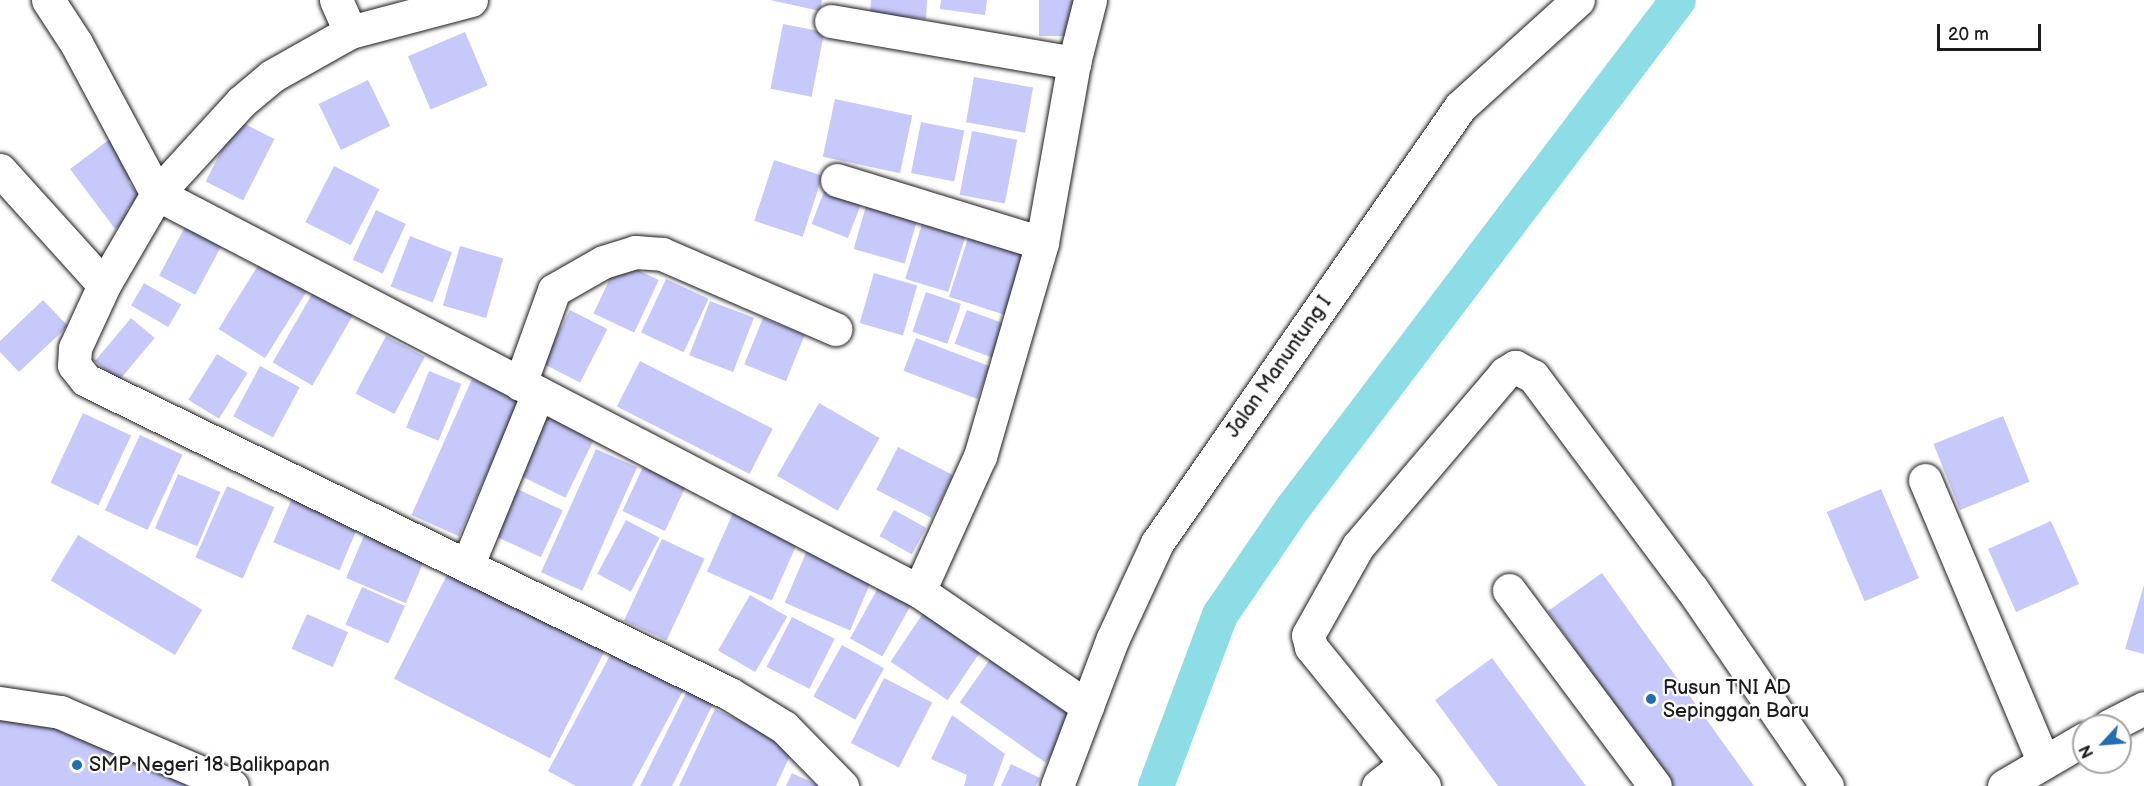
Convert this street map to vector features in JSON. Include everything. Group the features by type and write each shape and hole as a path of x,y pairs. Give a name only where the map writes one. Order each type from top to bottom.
{"street":[{"path":"48,0 76,43 157,194 919,591 1087,706"},
{"path":"336,0 350,32"},
{"path":"471,0 350,32 272,76 241,102 157,194 104,285 75,348 74,365 86,380 468,564 730,694 784,727 842,786"},
{"path":"919,591 980,456 1042,243 1074,63 1090,0"},
{"name":"Jalan Manuntung I","path":"1057,786 1087,706 1157,543 1460,107 1578,0"},
{"path":"831,21 1074,63"},
{"path":"0,170 104,285"},
{"path":"837,180 1042,243"},
{"path":"468,564 529,389 554,290 603,262 635,252 662,254 835,329"},
{"path":"1378,786 1415,775 1311,647 1308,635 1358,546 1505,373 1515,367 1533,376 1658,543 1827,786"},
{"path":"1925,480 2043,761"},
{"path":"1509,590 1655,786"},
{"path":"0,703 60,712 232,786"},
{"path":"2004,786 2072,745"}],"building":[{"path":"770,0 822,0 820,11"},
{"path":"871,0 927,0 926,19 870,14"},
{"path":"941,0 987,0 985,15 940,9"},
{"path":"1039,0 1077,0 1077,36 1039,36"},
{"path":"783,24 824,32 812,97 770,89"},
{"path":"465,32 488,85 431,110 408,56"},
{"path":"974,77 1033,87 1025,133 966,122"},
{"path":"368,80 390,126 341,150 319,104"},
{"path":"835,99 912,115 900,173 823,157"},
{"path":"237,120 274,139 243,201 206,181"},
{"path":"921,122 964,130 954,181 911,173"},
{"path":"972,131 1017,140 1005,204 960,195"},
{"path":"110,139 137,175 128,181 141,198 127,209 132,217 115,229 70,169"},
{"path":"774,160 823,176 803,237 754,221"},
{"path":"334,166 379,189 351,245 305,222"},
{"path":"828,181 864,195 848,238 812,224"},
{"path":"868,199 919,214 905,264 854,249"},
{"path":"376,210 406,224 383,274 353,260"},
{"path":"926,211 969,224 948,292 905,279"},
{"path":"185,227 221,246 195,295 159,276"},
{"path":"970,232 1026,250 1005,315 949,297"},
{"path":"410,236 452,252 433,303 391,286"},
{"path":"460,246 503,258 486,318 443,306"},
{"path":"264,256 311,285 265,358 218,329"},
{"path":"618,261 659,280 634,333 593,314"},
{"path":"874,273 917,285 903,335 860,323"},
{"path":"666,279 709,299 684,352 641,332"},
{"path":"144,283 181,304 168,327 131,306"},
{"path":"315,289 355,312 312,386 272,363"},
{"path":"926,292 961,304 947,344 912,332"},
{"path":"43,300 68,326 19,372 0,352 0,341"},
{"path":"710,301 754,318 733,372 689,355"},
{"path":"570,310 607,329 580,383 543,363"},
{"path":"967,310 1009,325 997,359 955,344"},
{"path":"131,318 155,338 119,381 95,361"},
{"path":"763,318 805,335 786,381 744,364"},
{"path":"386,336 425,357 394,414 355,393"},
{"path":"916,338 990,366 977,399 903,371"},
{"path":"217,354 248,373 219,419 188,400"},
{"path":"640,361 773,429 750,474 617,406"},
{"path":"260,366 300,387 273,437 233,416"},
{"path":"429,371 461,384 439,441 406,428"},
{"path":"472,379 520,400 459,536 411,515"},
{"path":"819,403 880,438 838,511 777,476"},
{"path":"548,408 597,432 565,498 516,474"},
{"path":"83,413 131,435 98,505 50,483"},
{"path":"2003,416 2030,482 1960,510 1933,444"},
{"path":"140,435 183,455 148,530 105,510"},
{"path":"898,447 953,475 931,518 876,490"},
{"path":"596,449 637,467 582,591 541,572"},
{"path":"649,454 692,474 665,531 622,511"},
{"path":"178,474 220,492 197,546 155,528"},
{"path":"227,486 275,507 243,578 195,557"},
{"path":"513,487 563,510 541,557 491,534"},
{"path":"1881,489 1919,578 1865,601 1827,512"},
{"path":"292,498 358,526 340,570 273,542"},
{"path":"737,504 802,533 772,600 707,572"},
{"path":"894,510 926,528 912,554 879,536"},
{"path":"626,520 660,538 631,592 597,574"},
{"path":"2051,521 2079,584 2016,612 1988,549"},
{"path":"366,531 426,556 406,603 346,578"},
{"path":"78,535 202,610 175,655 51,580"},
{"path":"662,539 705,559 667,640 624,621"},
{"path":"811,541 876,569 850,630 785,603"},
{"path":"449,571 605,650 550,758 394,679"},
{"name":"Rusun TNI AD Sepinggan Baru","path":"1602,573 1754,786 1672,786 1548,611"},
{"path":"883,579 915,597 882,656 850,638"},
{"path":"2144,585 2144,654 2125,649"},
{"path":"362,587 405,606 388,644 345,624"},
{"path":"750,595 787,616 755,672 718,650"},
{"path":"928,606 985,645 948,700 891,662"},
{"path":"307,614 348,632 333,667 292,649"},
{"path":"792,617 835,639 809,689 767,667"},
{"path":"842,645 884,668 855,720 813,697"},
{"path":"613,650 684,689 632,786 576,786 548,771"},
{"path":"993,655 1079,715 1046,763 960,703"},
{"path":"1492,658 1586,786 1498,786 1435,700"},
{"path":"884,678 932,703 899,768 851,743"},
{"path":"689,687 715,700 672,786 640,786"},
{"path":"715,709 795,745 776,786 679,786"},
{"path":"952,715 1005,754 993,786 964,786 967,775 931,759"},
{"name":"SMP Negeri 18 Balikpapan","path":"0,720 67,730 192,786 0,786"},
{"path":"1011,764 1040,778 1036,786 1001,786"},
{"path":"792,773 819,786 786,786"}],"waterway":[{"path":"1156,786 1220,615 1293,508 1678,0"}],"place":[{"name":"Rusun TNI AD Sepinggan Baru","path":"1651,699"},
{"name":"SMP Negeri 18 Balikpapan","path":"77,765"}]}
